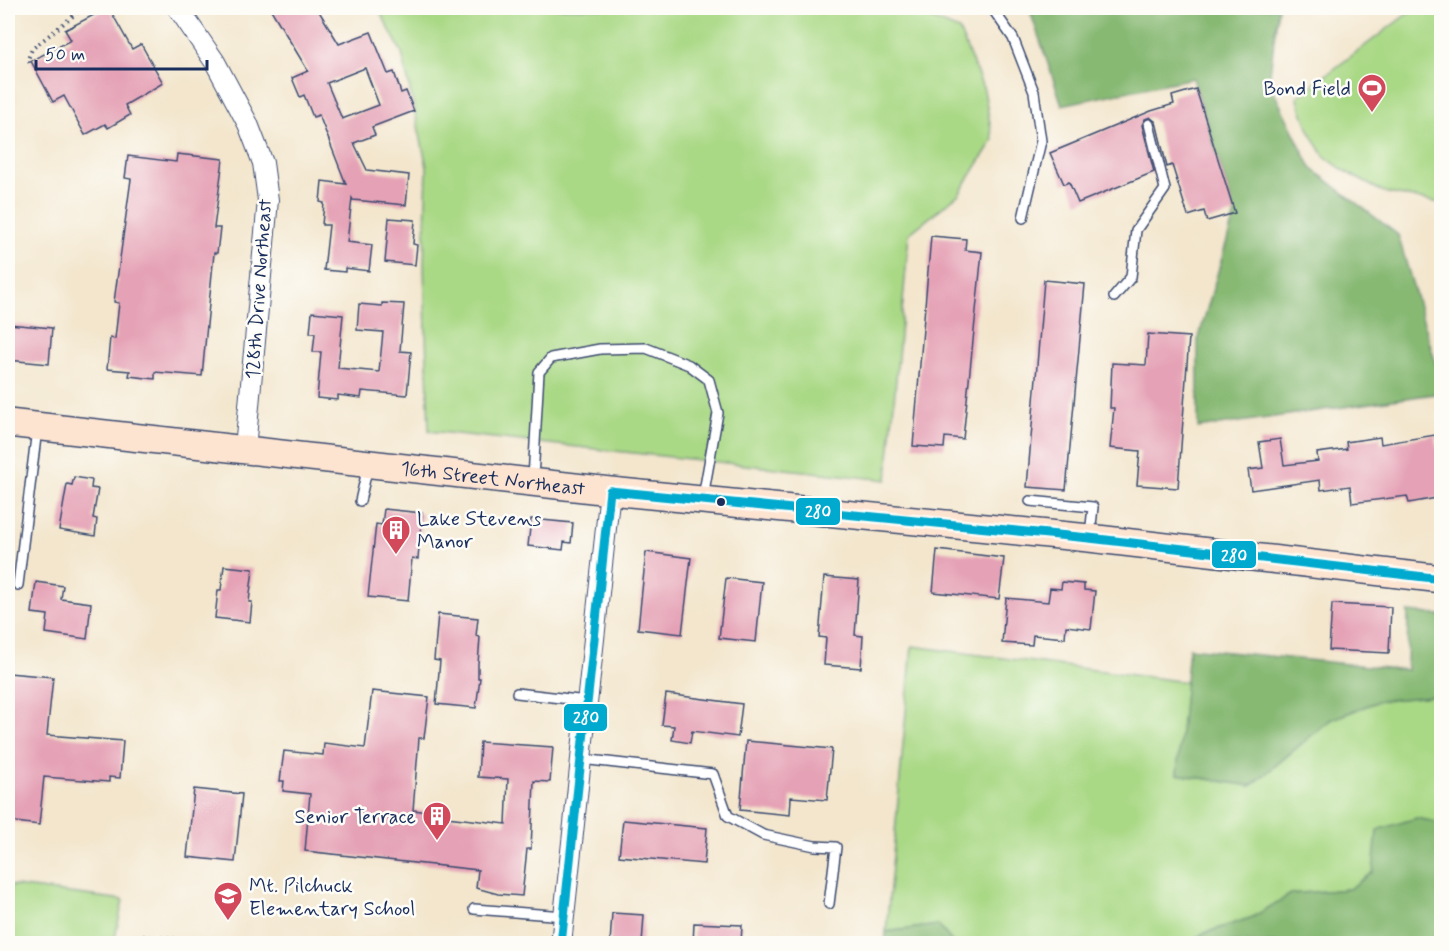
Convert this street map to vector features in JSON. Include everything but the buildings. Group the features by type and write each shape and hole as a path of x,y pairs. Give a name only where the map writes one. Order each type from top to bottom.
{"street":[{"name":"128th Drive Northeast","path":"177,8 215,62 248,124 263,163 267,200 245,450"},
{"name":"16th Street Northeast","path":"8,423 702,500 1089,538 1442,579"},
{"path":"561,944 610,490"}],"lane":[{"path":"993,8 1013,38 1034,92 1041,141 1023,218"},
{"path":"1114,297 1131,277 1136,230 1166,189 1149,124"},
{"path":"533,482 539,372 551,358 600,349 646,348 689,365 709,380 718,413 702,500"},
{"path":"18,585 37,427"},
{"path":"360,501 369,463"},
{"path":"1030,501 1093,507 1089,538"},
{"path":"517,693 587,701"},
{"path":"581,759 713,774 728,816 762,835 814,846 836,847 829,904"},
{"path":"474,909 564,916"}],"path":[{"path":"30,63 28,59 32,50 83,8"},
{"path":"129,944 130,940 140,936 237,944"}],"green space":[{"path":"378,8 905,8 959,30 984,90 993,140 959,194 909,234 887,480 429,431 424,265 427,167 402,53"},
{"path":"1029,8 1278,8 1269,82 1311,168 1398,235 1441,381 1441,393 1198,428 1198,340 1235,213 1193,78 1062,105"},
{"name":"Bond Field","path":"1415,8 1441,8 1441,203 1383,192 1346,172 1324,156 1309,130 1297,97"},
{"path":"1408,612 1441,615 1441,697 1379,701 1330,720 1251,786 1177,774 1189,648 1407,670"},
{"path":"912,646 1186,682 1177,774 1251,786 1330,720 1379,701 1441,697 1441,823 1416,818 1373,872 1349,889 1291,894 1254,917 1202,934 1192,943 953,943 938,925 886,932"},
{"path":"1416,818 1441,823 1441,943 1192,943 1202,934 1253,917 1291,894 1349,889 1373,872 1377,830"},
{"path":"8,885 123,900 114,943 8,943"},
{"path":"938,925 953,943 885,943 886,932"}],"transit line":[{"name":"280","path":"610,491 1089,538 1442,579"},
{"name":"280","path":"561,944 610,491"}],"place":[{"name":"Bond Field","path":"1372,114"},
{"name":"Lake Stevens Manor","path":"396,556"},
{"name":"Senior Terrace","path":"437,842"},
{"name":"Mt. Pilchuck Elementary School","path":"228,922"}]}
